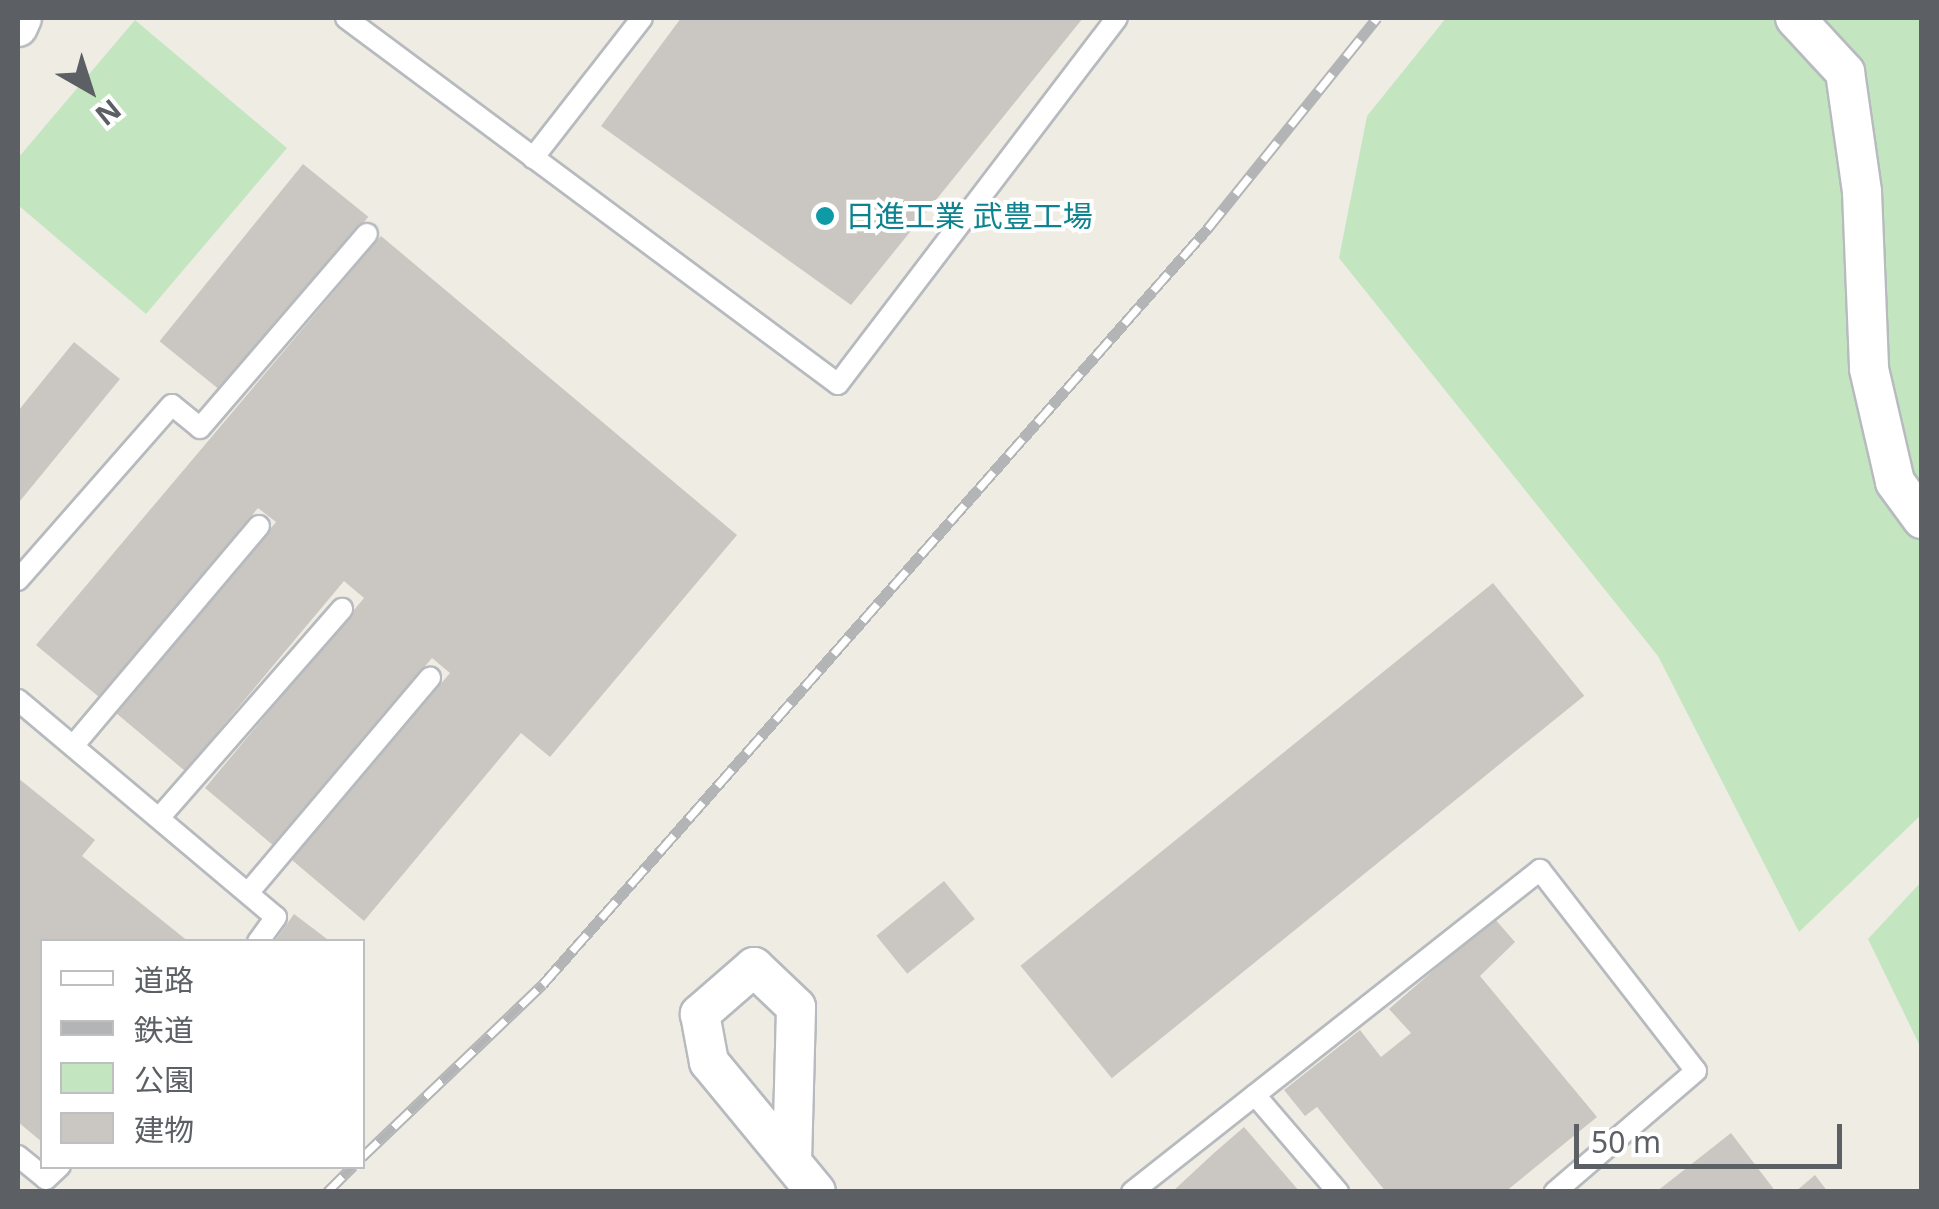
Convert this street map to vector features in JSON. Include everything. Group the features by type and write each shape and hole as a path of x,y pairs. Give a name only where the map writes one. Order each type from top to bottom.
{"street":[{"path":"18,27 22,18"},
{"path":"1795,18 1845,72 1862,192 1869,370 1895,482 1922,519"},
{"path":"792,1162 816,1192"}],"lane":[{"path":"346,18 838,384 1117,18"},
{"path":"533,158 642,18"},
{"path":"18,580 172,405 200,428 367,234"},
{"path":"73,746 259,526"},
{"path":"159,818 342,609"},
{"path":"248,893 430,678"},
{"path":"18,700 276,917 260,939"},
{"path":"1132,1192 1540,870 1696,1071 1556,1192"},
{"path":"1255,1095 1338,1192"},
{"path":"18,1156 46,1180 57,1169"}],"green space":[{"path":"1446,18 1921,18 1921,815 1799,932 1658,656 1339,258 1367,116"},
{"path":"135,20 287,148 146,314 18,205 18,158"},
{"path":"1921,882 1921,1048 1868,939"}],"building":[{"name":"日進工業 武豊工場","path":"681,18 1083,18 851,305 601,126"},
{"path":"303,164 368,217 225,394 160,341"},
{"path":"381,236 737,535 550,757 521,733 364,921 292,860 450,673 432,658 274,846 205,788 364,598 344,581 185,771 116,713 276,522 258,508 99,697 36,645"},
{"path":"74,342 120,379 20,501 18,411"},
{"path":"1493,583 1584,696 1112,1078 1020,966"},
{"path":"18,778 95,840 82,856 185,939 40,939 40,1140 18,1122"},
{"path":"944,881 975,919 907,974 876,936"},
{"path":"294,914 327,939 276,939"},
{"path":"1494,918 1515,942 1480,976 1597,1117 1505,1192 1386,1192 1317,1107 1305,1116 1284,1090 1360,1030 1381,1057 1411,1033 1389,1009"},
{"path":"1244,1127 1300,1192 1172,1192 1214,1153"},
{"path":"1731,1133 1776,1192 1656,1192"},
{"path":"1815,1175 1828,1192 1795,1192"}],"railway":[{"path":"365,1154 543,984 1208,228 1377,18"},
{"path":"327,1192 350,1169"}],"place":[{"name":"日進工業 武豊工場","path":"825,216"}]}
